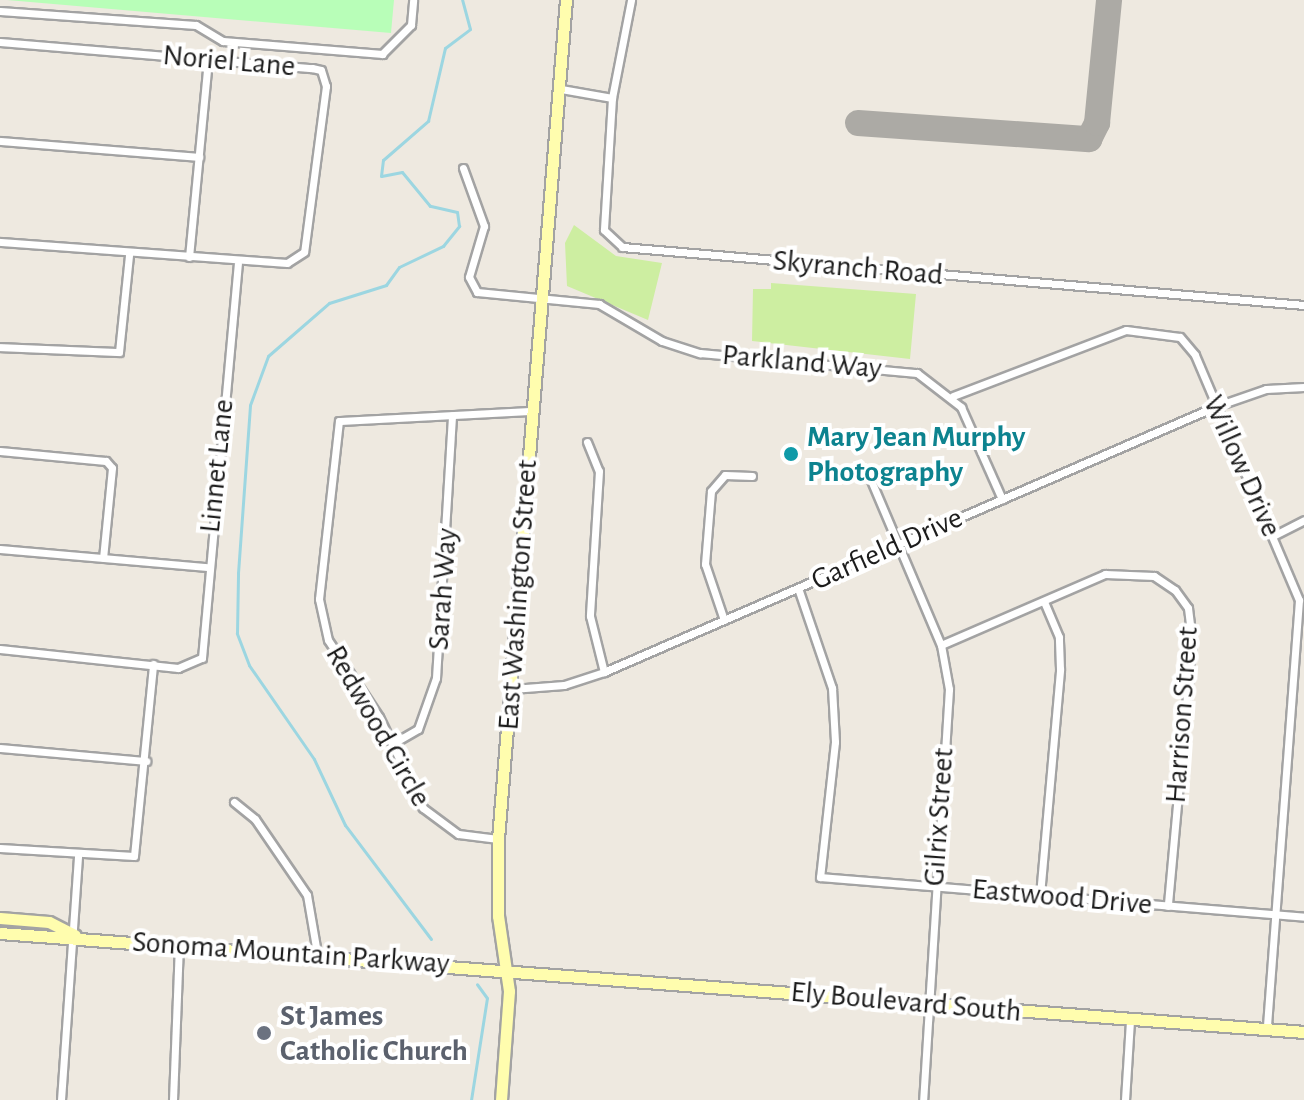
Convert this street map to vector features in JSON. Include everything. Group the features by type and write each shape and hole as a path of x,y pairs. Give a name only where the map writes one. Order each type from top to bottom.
{"main road":[{"name":"East Washington Street","path":"501,1100 508,971 498,916 498,839 566,0"},
{"name":"Sonoma Mountain Parkway","path":"0,918 49,922 75,935"},
{"name":"Sonoma Mountain Parkway","path":"0,933 75,935 179,946 317,953 508,971"},
{"name":"Ely Boulevard South","path":"508,971 1304,1032"}],"street":[{"path":"0,11 196,25 223,41 382,54 411,25 413,0"},
{"path":"561,89 612,98 631,0"},
{"name":"Noriel Lane","path":"0,42 208,58 324,74 304,252 277,265 238,264"},
{"path":"189,257 208,58"},
{"name":"Skyranch Road","path":"612,98 604,230 622,247 1304,305"},
{"path":"0,141 199,157"},
{"name":"Parkland Way","path":"463,168 485,235 470,286 605,306 690,351 917,373 953,396"},
{"path":"0,242 129,255 189,257 238,264"},
{"path":"0,347 119,352 129,255"},
{"name":"Linnet Lane","path":"153,664 196,665 202,658 207,567 238,264"},
{"name":"Willow Drive","path":"953,396 1102,336 1142,330 1187,344 1299,600 1299,651 1267,1029"},
{"name":"Garfield Drive","path":"512,689 564,685 604,672 1214,407 1266,389 1304,387"},
{"path":"953,396 1002,499"},
{"name":"Redwood Circle","path":"498,839 438,824 392,744 339,662 322,619 334,431 351,416 531,411"},
{"name":"Sarah Way","path":"392,744 418,729 436,678 452,415"},
{"path":"587,442 599,471 590,616 604,672"},
{"path":"0,451 106,461 103,558"},
{"path":"724,620 703,552 711,491 725,475 752,476"},
{"name":"Gilrix Street","path":"870,478 941,645 949,689 934,886 923,1100"},
{"path":"1273,536 1304,520"},
{"path":"0,549 207,567"},
{"name":"Harrison Street","path":"941,645 1105,574 1154,576 1188,608 1192,640 1168,906"},
{"name":"Eastwood Drive","path":"798,588 832,688 835,742 820,877 1304,917"},
{"path":"1040,895 1060,669 1059,637 1044,601"},
{"path":"0,649 153,664 146,761 134,856 0,848"},
{"path":"0,748 146,761"},
{"path":"234,802 255,819 307,895 317,953"},
{"path":"61,1100 75,935 78,855"},
{"path":"173,1100 179,946"},
{"path":"1125,1100 1130,1021"}],"green space":[{"path":"7,0 394,0 391,33"},
{"path":"574,225 616,256 662,263 648,320 567,286 565,243"},
{"path":"771,283 916,294 910,359 752,341 753,289 771,289"}],"waterway":[{"path":"431,939 345,825 314,759 249,665 237,633 238,573 250,405 268,356 329,303 386,285 399,267 443,246 459,226 457,212 430,206 402,172 381,176 383,160 428,121 445,48 470,29 462,0"},
{"path":"471,1100 487,998 477,984"}],"taxiway":[{"path":"858,123 1089,139 1097,123 1109,0"}],"place":[{"name":"Mary Jean Murphy Photography","path":"791,454"},
{"name":"St James Catholic Church","path":"264,1033"}]}
